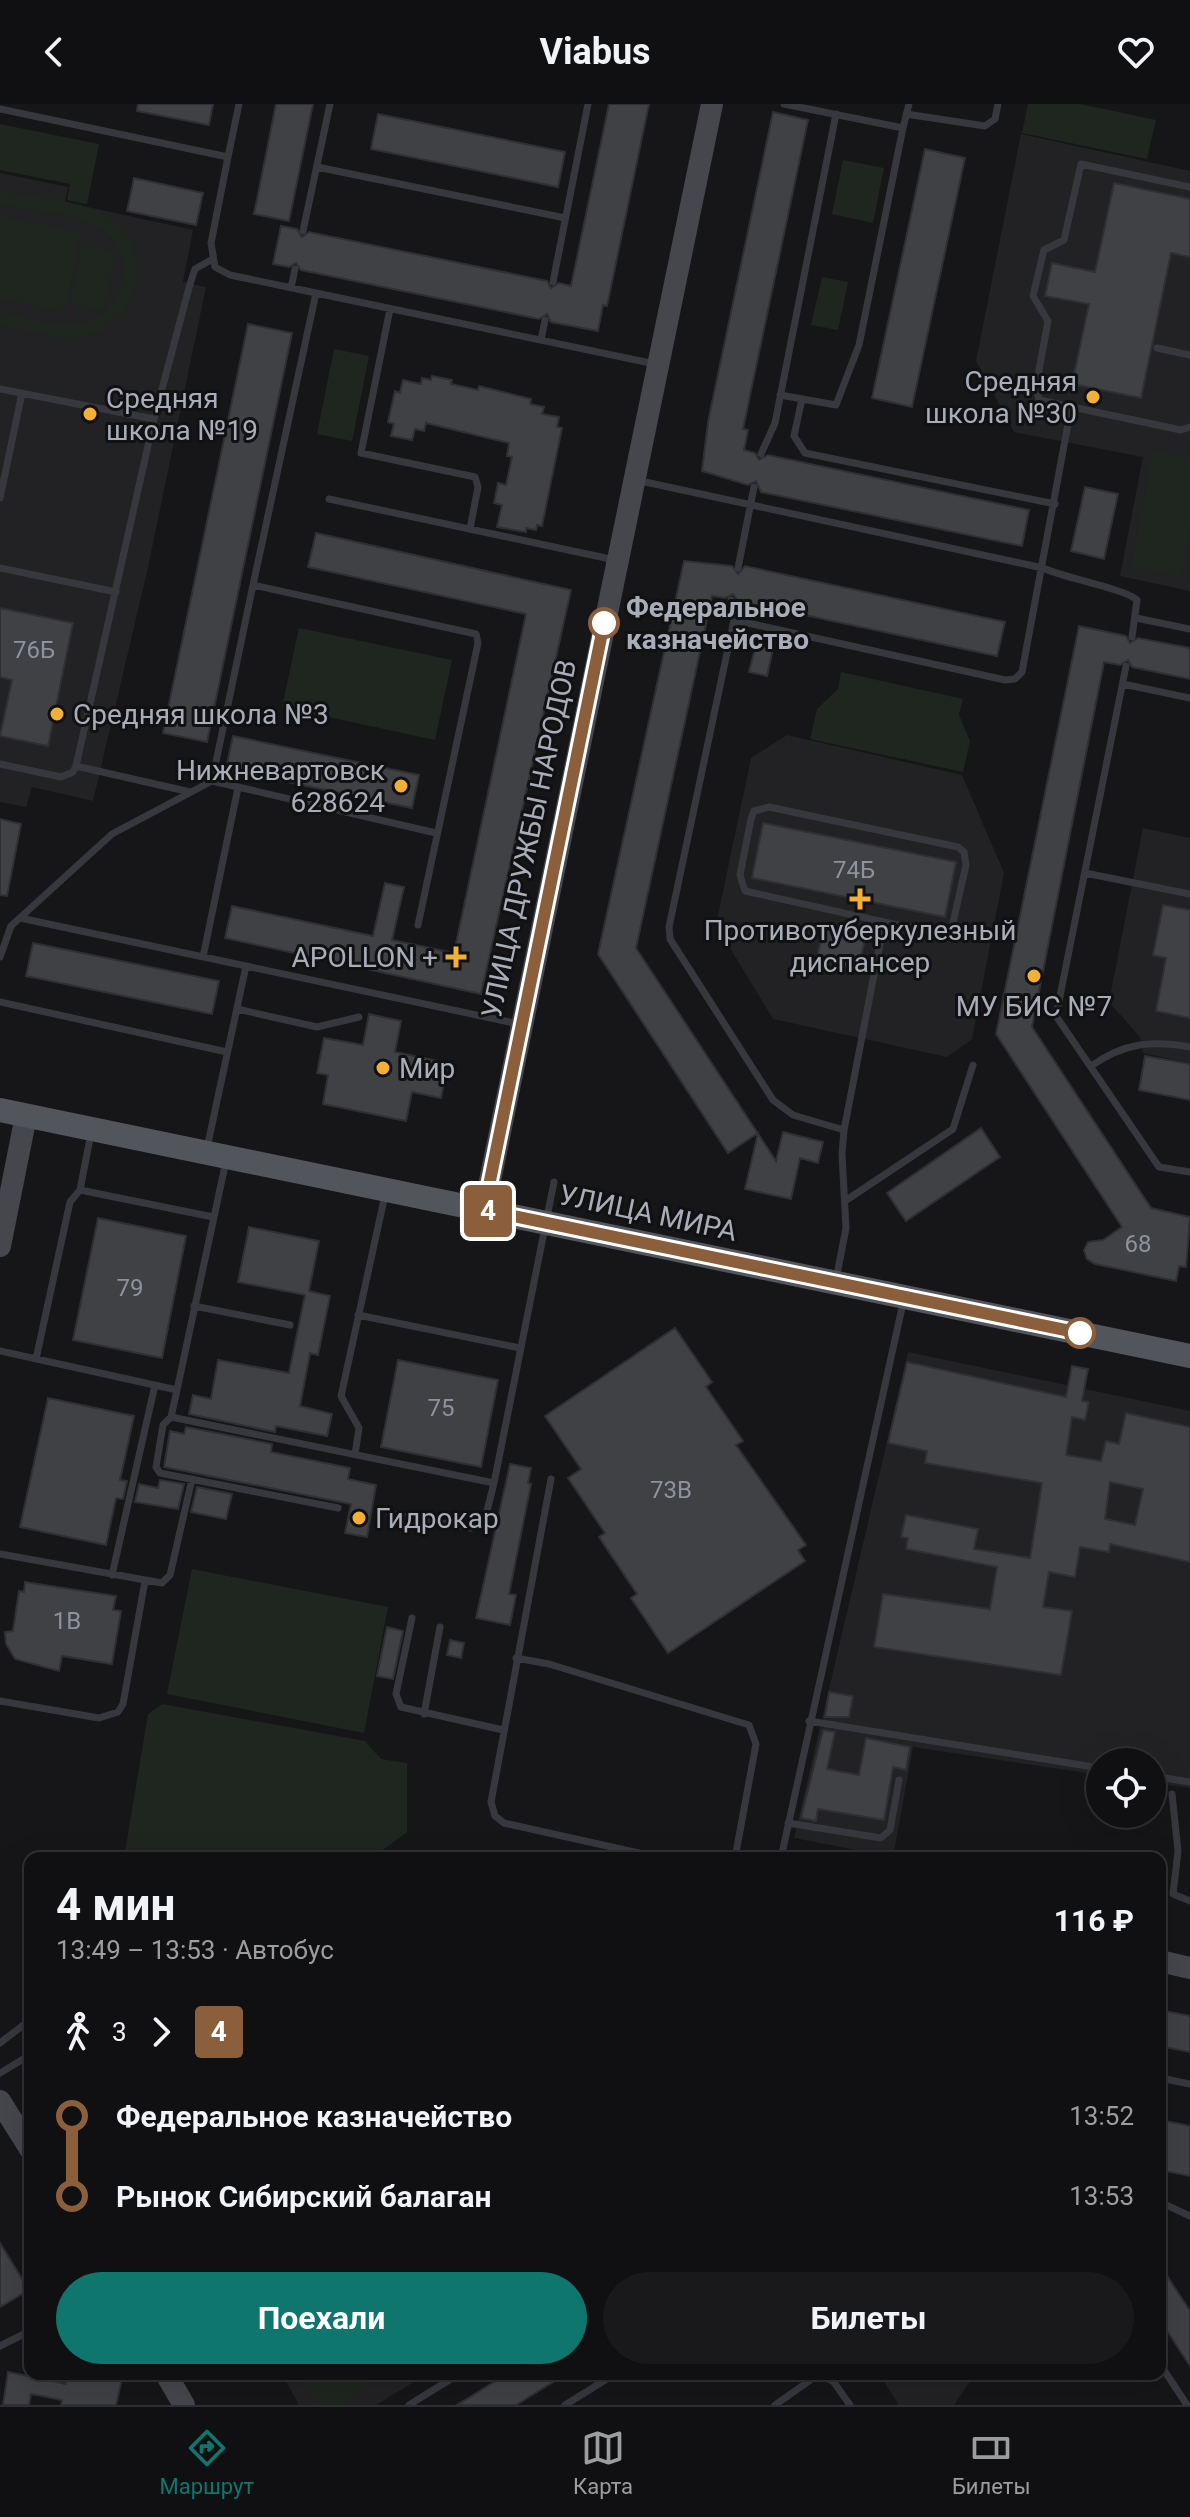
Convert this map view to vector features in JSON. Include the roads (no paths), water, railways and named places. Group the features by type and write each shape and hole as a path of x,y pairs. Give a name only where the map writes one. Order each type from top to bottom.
{"main road":[{"name":"УЛИЦА МИРА","path":"0,1110 1190,1356"}],"street":[{"name":"УЛИЦА ДРУЖБЫ НАРОДОВ","path":"484,1210 712,104"},
{"path":"0,1246 26,1116"},
{"path":"1166,1962 1190,1968"},
{"path":"0,2101 24,2139"},
{"path":"169,2380 184,2405"}],"lane":[{"path":"239,104 211,243 211,260 215,267 230,275 657,365"},
{"path":"303,231 330,104"},
{"path":"553,282 588,104"},
{"path":"784,104 903,128"},
{"path":"780,395 836,405 859,345 909,104"},
{"path":"906,114 985,126 995,119 998,104"},
{"path":"0,109 228,157"},
{"path":"761,454 775,423 836,114"},
{"path":"1190,187 1081,164 1064,240 1044,250 1033,296 1048,321 1035,394 1043,403 1181,430 1190,427"},
{"path":"317,167 565,218"},
{"path":"0,764 61,777 73,772 76,766 154,419 193,274 211,260"},
{"path":"291,288 295,269"},
{"path":"212,781 316,293"},
{"path":"390,309 361,453 475,477 478,487 470,529"},
{"path":"541,340 545,320"},
{"path":"1157,348 1190,355"},
{"path":"0,389 154,419"},
{"path":"0,498 22,393"},
{"path":"802,399 794,436 805,453 1055,504"},
{"path":"734,620 1005,680 1015,679 1022,672 1071,408"},
{"path":"634,479 1043,568 1066,579 1132,595 1137,600 1132,637"},
{"path":"738,568 754,487"},
{"path":"329,499 617,560"},
{"path":"0,568 116,592"},
{"path":"253,585 476,634 478,643 418,925"},
{"path":"731,600 734,620 669,927 670,939 773,1100 793,1115 844,1130"},
{"path":"1136,618 1190,629"},
{"path":"1126,666 1056,1016 1159,1167 1190,1172"},
{"path":"1123,684 1190,698"},
{"path":"76,766 190,792"},
{"path":"0,957 11,926 112,834 212,781 436,833"},
{"path":"203,957 238,788"},
{"path":"769,807 958,847 964,852 966,865 949,932 938,934 884,923 745,891 740,875 754,811 769,807"},
{"path":"1085,873 1190,894"},
{"path":"20,918 521,1025"},
{"path":"0,923 11,926"},
{"path":"835,1282 846,1228 842,1154 844,1130 884,923"},
{"path":"246,966 227,1052 213,1217 171,1417 163,1425 156,1467 160,1473 338,1508"},
{"path":"0,1002 227,1052"},
{"path":"237,1009 317,1027 359,1017"},
{"path":"1091,1066 1128,1046 1157,1041 1190,1047"},
{"path":"845,1201 953,1129 973,1065"},
{"path":"36,1359 70,1202 80,1190 91,1129"},
{"path":"390,1514 471,1528 486,1515 554,1182"},
{"path":"80,1190 213,1217"},
{"path":"355,1454 359,1428 341,1396 386,1190"},
{"path":"782,1852 905,1297"},
{"path":"194,1306 290,1325"},
{"path":"358,1315 520,1348"},
{"path":"0,1351 177,1390"},
{"path":"112,1575 155,1385"},
{"path":"171,1417 494,1483"},
{"path":"0,1554 162,1583 170,1575 192,1479"},
{"path":"551,1479 491,1802 495,1816 504,1823 634,1852"},
{"path":"0,1701 99,1718 118,1712 123,1704 145,1581"},
{"path":"412,1618 396,1694 401,1707 503,1730"},
{"path":"424,1714 440,1627"},
{"path":"516,1658 549,1664 749,1725 756,1744 736,1852"},
{"path":"809,1721 1086,1766"},
{"path":"1166,1778 1190,1782"},
{"path":"788,1823 881,1838 890,1830 899,1780"},
{"path":"1172,1794 1178,1851 1172,1886 1180,1899 1190,1901"},
{"path":"0,2043 24,2025"},
{"path":"0,2073 24,2059"},
{"path":"1166,2079 1190,2084"},
{"path":"1166,2205 1190,2216"},
{"path":"0,2346 24,2334"},
{"path":"1166,2373 1187,2405"},
{"path":"409,2405 449,2380"},
{"path":"565,2405 605,2380"},
{"path":"775,2405 812,2380"},
{"path":"831,2380 850,2405"}],"place":[{"name":"Средняя школа №30","path":"1093,397"},
{"name":"Средняя школа №19","path":"90,414"},
{"name":"Федеральное казначейство","path":"604,623"},
{"name":"Средняя школа №3","path":"57,714"},
{"name":"Нижневартовск 628624","path":"401,786"},
{"name":"Противотуберкулезный диспансер","path":"860,899"},
{"name":"APOLLON +","path":"456,957"},
{"name":"МУ БИС №7","path":"1034,976"},
{"name":"Мир","path":"383,1068"},
{"name":"Гидрокар","path":"359,1518"}]}
